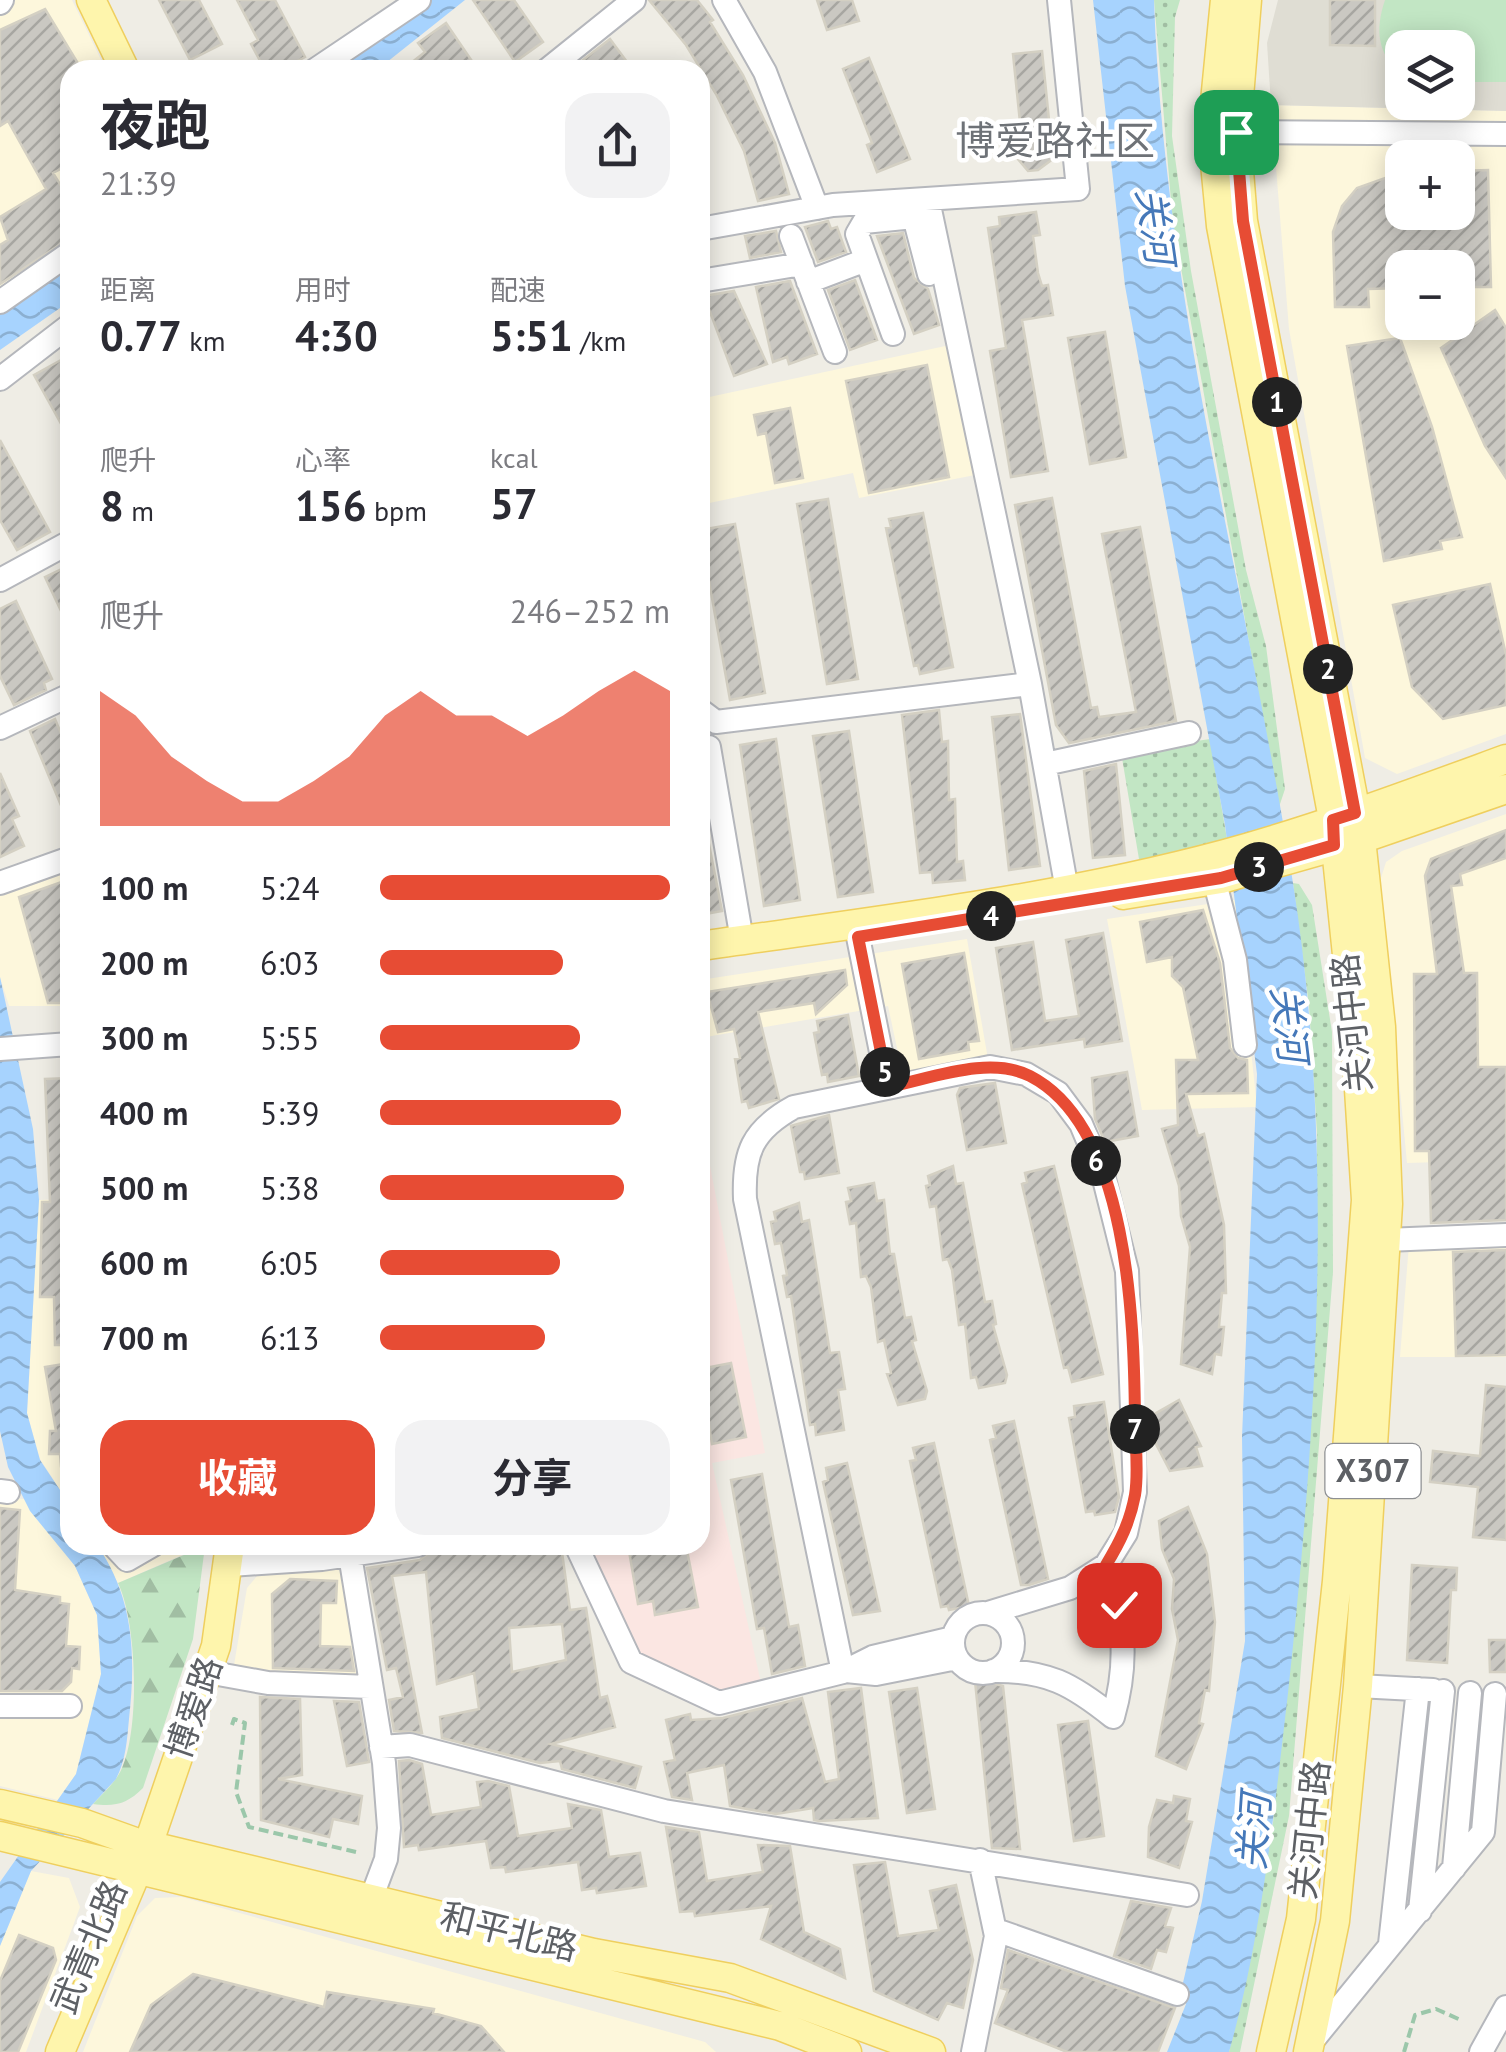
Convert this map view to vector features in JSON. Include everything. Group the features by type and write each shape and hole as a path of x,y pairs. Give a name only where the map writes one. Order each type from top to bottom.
{"main road":[{"path":"90,0 120,60"},
{"name":"关河中路","path":"1224,0 1224,132 1243,221 1332,833 1356,1042 1366,1200 1337,1582 1301,1919 1271,2052"},
{"name":"关河中路","path":"1224,132 1247,0"},
{"path":"1332,833 1506,759"},
{"path":"710,959 858,937 1218,871 1332,833 1506,789"},
{"name":"关河中路","path":"1313,2049 1335,1922 1358,1686 1386,1248 1381,1027 1332,833"},
{"path":"710,945 1218,871"},
{"name":"博爱路","path":"136,1854 207,1672 226,1555"},
{"name":"和平北路","path":"0,1804 82,1824 136,1854 793,2043 847,2052"},
{"name":"和平北路","path":"9,1838 58,1848 136,1854 371,1899 594,1952 730,1978 931,2052"},
{"name":"武青北路","path":"45,2052 136,1854"},
{"name":"武青北路","path":"60,2052 136,1854"}],"street":[{"path":"78,0 108,60"},
{"path":"327,60 392,7 418,0"},
{"path":"559,60 634,0"},
{"path":"724,0 765,72 817,208"},
{"path":"710,227 817,208 1078,189 1059,0"},
{"path":"1224,132 1506,134"},
{"path":"928,200 1030,684 1066,890"},
{"path":"893,334 857,234 864,222 914,217 929,274"},
{"path":"791,236 835,352"},
{"path":"710,280 805,273 866,260"},
{"path":"0,302 60,261"},
{"path":"0,379 60,333"},
{"path":"0,580 60,547"},
{"path":"710,718 716,722 1030,684"},
{"path":"0,728 60,700"},
{"path":"1045,764 1189,734"},
{"path":"710,753 742,940"},
{"path":"0,883 60,862"},
{"path":"1218,871 1236,960 1245,1045"},
{"path":"858,937 888,1087"},
{"path":"0,1049 60,1031"},
{"path":"0,1034 60,1043"},
{"path":"581,1555 631,1662 718,1703 843,1672 876,1674 955,1648 969,1616 1070,1588 1106,1565 1126,1533 1136,1492 1128,1271 1104,1179 1081,1124 1058,1093 1026,1074 990,1067 794,1107 769,1121 743,1160 745,1199 843,1672"},
{"path":"1386,1248 1506,1236"},
{"path":"136,1854 205,1644 225,1555"},
{"path":"350,1555 381,1748 389,1828 386,1859 371,1899"},
{"path":"955,1648 973,1671 1032,1670 1077,1688 1114,1717 1124,1678 1126,1645 1106,1565"},
{"path":"988,1613 1004,1621 1013,1638 1009,1658 994,1671"},
{"path":"207,1672 268,1683 370,1687"},
{"path":"1313,2049 1483,1832 1501,1694 1358,1686"},
{"path":"1390,1946 1418,1689"},
{"path":"1420,1910 1443,1691"},
{"path":"1454,1869 1470,1692"},
{"path":"0,1706 70,1706"},
{"path":"381,1748 410,1745 664,1811 1187,1895"},
{"path":"974,2052 996,1930 980,1860"},
{"path":"996,1930 1177,1994"},
{"path":"1481,2052 1506,2007"}],"path":[{"path":"232,1726 234,1720 245,1724 236,1792 249,1828 356,1852"},
{"path":"1404,2052 1415,2015 1436,2009 1463,2021"}],"shaded area":[{"path":"13,0 72,0 101,60 60,60 60,269 0,310 0,16"},
{"path":"1278,0 1506,0 1506,111 1475,110 1475,30 1385,30 1385,108 1271,105 1267,43"},
{"path":"1271,105 1385,108 1385,120 1475,120 1475,110 1506,111 1506,734 1397,774 1365,758 1289,329"},
{"path":"950,345 975,475 859,498 853,473 710,503 710,397"},
{"path":"1506,814 1506,1160 1407,1163 1380,881 1386,862 1402,851"},
{"path":"60,867 60,1006 9,1006 0,977 0,887"},
{"path":"1235,900 1257,1107 1142,1110 1107,919"},
{"path":"967,939 988,1059 903,1076 888,1006 710,1036 710,978"},
{"path":"710,1166 765,1453 712,1463 761,1683 717,1692 637,1656 594,1555 710,1555"},
{"path":"60,1199 60,1490 40,1459 27,1413 39,1200"},
{"path":"1506,1243 1506,1357 1400,1357 1409,1244"},
{"path":"0,1497 24,1499 60,1546 60,1555 67,1555 75,1566 97,1615 101,1674 76,1774 58,1800 0,1786"},
{"path":"103,1555 182,1555 118,1583"},
{"path":"347,1568 364,1676 233,1671 247,1588 257,1576"},
{"path":"31,1871 69,1878 80,1907 26,2052 0,2052 0,1946"},
{"path":"182,1897 705,2042 716,2052 83,2052 137,1916 155,1898"}],"green space":[{"path":"1154,0 1180,0 1175,17 1172,136 1191,271 1246,570 1266,646 1285,789 1279,807 1173,224"},
{"path":"1385,0 1506,0 1506,82 1475,82 1475,30 1385,30 1385,54 1380,21"},
{"path":"1210,739 1227,839 1140,865 1121,752"},
{"path":"1293,883 1299,884 1312,905 1332,1032 1333,1272 1289,1816 1240,2052 1229,2052 1273,1823 1313,1367 1317,1134 1309,1006"},
{"path":"184,1555 204,1555 193,1639 143,1788 120,1803 93,1804 119,1773 132,1728 132,1648 118,1583"}],"water":[{"path":"425,0 465,0 390,60 343,60"},
{"name":"关河","path":"1093,0 1154,0 1173,222 1190,333 1293,883 1314,1084 1317,1288 1307,1491 1266,1874 1229,2052 1167,2052 1186,2004 1182,1987 1202,1901 1245,1641 1242,1437 1257,1074 1225,825 1125,286"},
{"path":"60,269 60,308 0,350 0,310"},
{"path":"0,977 33,1129 39,1200 27,1413 40,1460 60,1490 60,1548 30,1511 8,1467 0,1431"},
{"path":"66,1555 103,1555 125,1607 132,1673 125,1750 116,1779 31,1871 0,1946 0,1882 76,1774 101,1674 97,1615"}],"building":[{"path":"159,0 199,0 222,44 190,60"},
{"path":"237,0 275,0 305,57 260,60 251,44 258,40"},
{"path":"473,0 514,0 543,42 514,60"},
{"path":"649,0 697,0 713,20 710,22 743,75 775,143 789,194 758,201 744,151 710,84 710,60 695,60"},
{"path":"817,0 852,0 859,21 827,30"},
{"path":"1330,0 1375,0 1375,46 1330,45"},
{"path":"45,9 76,60 60,60 60,169 53,173 60,184 60,245 0,284 0,245 8,240 0,217 46,189 8,121 0,126 0,30"},
{"path":"446,23 471,60 415,60 425,52 418,43"},
{"path":"610,39 626,60 583,60"},
{"path":"1042,51 1053,159 1038,170 1028,171 1017,158 1015,132 1021,132 1013,54"},
{"path":"869,58 910,159 877,172 867,145 872,143 843,69"},
{"path":"1475,170 1488,170 1491,287 1475,287 1475,250 1385,250 1385,288 1368,289 1369,307 1335,307 1333,232 1342,206 1357,188 1385,178 1385,230 1475,230"},
{"path":"1036,212 1040,235 1033,236 1038,273 1042,286 1048,285 1053,315 1022,320 1048,471 1011,477 990,351 1006,348 988,228 1000,226 999,217"},
{"path":"828,221 831,229 837,227 846,252 818,262 805,227"},
{"path":"776,231 781,252 750,258 745,236"},
{"path":"903,233 914,278 928,289 939,325 914,334 877,236"},
{"path":"855,280 877,340 850,350 828,290"},
{"path":"790,281 817,354 789,364 787,357 773,362 756,287"},
{"path":"734,291 767,364 734,376 710,312 710,295"},
{"path":"1495,310 1506,328 1506,478 1485,446 1441,348 1452,340 1475,340 1475,324"},
{"path":"1105,332 1126,457 1090,464 1068,338"},
{"path":"1401,340 1432,427 1462,537 1440,541 1442,549 1384,561 1347,346"},
{"path":"60,361 60,422 34,375"},
{"path":"927,365 949,477 869,493 846,381"},
{"path":"790,408 803,478 775,483 766,433 758,435 754,415"},
{"path":"0,440 50,532 17,550 0,520"},
{"path":"1052,498 1091,708 1097,707 1099,717 1136,712 1102,534 1140,527 1176,721 1069,743 1056,725 1015,505"},
{"path":"828,499 858,679 827,684 797,504"},
{"path":"923,513 953,667 920,674 918,665 914,666 886,528 891,527 889,519"},
{"path":"735,524 765,693 730,700 710,587 710,528"},
{"path":"60,570 60,609 45,577"},
{"path":"1490,584 1506,655 1506,705 1443,719 1412,687 1393,605"},
{"path":"16,601 52,679 44,683 46,690 14,705 0,676 0,609"},
{"path":"939,710 942,742 948,741 949,800 955,799 957,862 963,861 965,880 933,883 932,872 920,873 902,715"},
{"path":"1020,714 1040,866 1009,870 992,717"},
{"path":"55,719 60,731 60,803 30,731"},
{"path":"849,731 873,892 838,897 813,736"},
{"path":"776,739 800,900 764,906 740,745"},
{"path":"1116,764 1125,855 1093,858 1084,771"},
{"path":"0,773 19,816 12,819 24,846 0,857"},
{"path":"1506,830 1506,858 1460,874 1462,885 1451,886 1464,973 1477,973 1478,1067 1506,1067 1506,1220 1431,1223 1429,1151 1415,1151 1414,974 1437,974 1425,876 1431,859"},
{"path":"710,849 722,911 710,913"},
{"path":"60,883 60,1003 48,1003 19,897"},
{"path":"1203,910 1220,963 1230,1048 1238,1058 1247,1060 1248,1093 1186,1094 1198,1136 1204,1134 1224,1225 1226,1293 1222,1293 1219,1327 1224,1327 1221,1355 1215,1354 1212,1374 1181,1364 1190,1247 1181,1216 1179,1186 1162,1129 1178,1125 1176,1060 1198,1060 1183,987 1172,976 1172,957 1147,962 1140,922"},
{"path":"1103,933 1122,1041 1085,1047 1084,1039 1012,1050 996,948 1033,942 1045,1021 1079,1016 1066,940"},
{"path":"964,953 979,1041 968,1042 969,1050 919,1059 902,964"},
{"path":"845,970 847,985 816,1014 814,1003 758,1012 779,1099 749,1108 747,1101 742,1102 734,1029 718,1032 710,992"},
{"path":"848,1015 859,1076 828,1082 827,1074 822,1075 814,1033 819,1032 817,1021"},
{"path":"1127,1072 1138,1136 1105,1142 1095,1119 1092,1078"},
{"path":"60,1078 60,1345 55,1345 54,1297 40,1297 42,1202 50,1202 45,1079"},
{"path":"995,1083 1006,1143 967,1150 957,1095 960,1088"},
{"path":"829,1115 839,1173 805,1179 804,1172 800,1172 791,1126"},
{"path":"953,1166 956,1184 963,1183 985,1302 992,1301 996,1324 993,1325 1007,1375 1005,1383 979,1388 976,1377 971,1378 965,1324 959,1325 952,1270 948,1259 943,1260 936,1206 930,1207 926,1186 930,1185 928,1176"},
{"path":"1054,1166 1103,1374 1072,1382 1068,1367 1064,1368 1022,1184 1027,1182 1025,1173"},
{"path":"874,1183 877,1201 884,1200 890,1254 894,1254 905,1318 911,1317 916,1340 912,1341 927,1391 925,1399 898,1405 887,1374 891,1373 884,1340 878,1342 871,1287 866,1276 861,1277 856,1223 850,1224 846,1202 851,1201 848,1188"},
{"path":"799,1203 802,1222 809,1220 830,1353 839,1352 845,1389 838,1390 844,1430 816,1435 815,1424 810,1425 791,1296 787,1297 783,1276 787,1275 781,1243 775,1244 771,1222 776,1221 774,1212"},
{"path":"1506,1250 1506,1355 1456,1356 1453,1252"},
{"path":"731,1363 746,1437 712,1444 710,1367"},
{"path":"60,1365 60,1454 49,1454 50,1431 56,1431 45,1367"},
{"path":"1486,1385 1506,1387 1506,1540 1473,1537 1478,1487 1430,1482 1433,1451 1480,1456"},
{"path":"1179,1400 1201,1446 1196,1447 1202,1466 1170,1471 1156,1444 1151,1416"},
{"path":"1104,1402 1119,1497 1115,1512 1095,1515 1094,1511 1086,1512 1069,1418 1075,1417 1074,1406"},
{"path":"1014,1421 1048,1579 1029,1585 1021,1585 990,1440 996,1438 993,1426"},
{"path":"934,1443 969,1606 949,1610 948,1606 941,1607 910,1461 916,1460 913,1448"},
{"path":"847,1463 880,1611 853,1615 823,1482 828,1480 826,1468"},
{"path":"762,1474 789,1627 798,1625 805,1666 772,1674 764,1628 757,1629 731,1480"},
{"path":"1188,1507 1207,1554 1215,1622 1209,1691 1205,1690 1199,1723 1203,1724 1186,1769 1156,1756 1178,1640 1172,1609 1174,1579 1162,1549 1159,1521"},
{"path":"0,1508 20,1510 15,1590 60,1597 60,1603 69,1604 66,1646 80,1647 79,1669 72,1668 71,1682 62,1691 0,1691"},
{"path":"426,1555 562,1555 570,1610 586,1608 600,1698 607,1696 615,1727 551,1744 641,1767 635,1788 562,1769 560,1761 540,1763 442,1738 440,1717 479,1709 474,1673 437,1684 426,1572 392,1576 422,1733 394,1731 389,1700 403,1697 396,1668 387,1670 367,1568 420,1560","holes":["562,1624 566,1660 512,1672 509,1628"]},
{"path":"630,1555 688,1555 698,1607 655,1615 653,1601 638,1604"},
{"path":"1412,1565 1457,1568 1456,1590 1451,1590 1447,1663 1407,1660"},
{"path":"290,1579 337,1581 336,1603 321,1603 320,1646 350,1647 354,1671 273,1668 272,1594"},
{"path":"1489,1640 1506,1640 1506,1672 1490,1672"},
{"path":"975,1681 1003,1686 1020,1849 992,1848"},
{"path":"861,1688 878,1818 819,1821 814,1820 813,1808 776,1814 730,1806 724,1765 687,1773 692,1800 672,1797 664,1762 675,1760 666,1720 690,1714 691,1720 723,1718 802,1698 825,1782 839,1779 828,1692"},
{"path":"917,1688 935,1809 907,1813 889,1692"},
{"path":"260,1697 300,1699 302,1775 278,1779 362,1796 358,1824 333,1819 329,1837 261,1820"},
{"path":"334,1701 359,1702 369,1762 347,1766"},
{"path":"1088,1721 1104,1836 1074,1841 1058,1725"},
{"path":"399,1761 422,1764 431,1815 481,1807 477,1782 488,1781 509,1786 518,1836 572,1828 568,1804 601,1810 609,1857 640,1853 646,1886 597,1893 596,1888 582,1890 578,1862 506,1872 505,1867 491,1868 486,1841 419,1850 418,1845 404,1847"},
{"path":"1174,1796 1190,1799 1186,1821 1192,1822 1179,1868 1148,1857 1149,1827 1157,1800 1173,1803"},
{"path":"666,1827 699,1832 707,1881 763,1872 758,1845 790,1846 804,1932 840,1949 845,1978 761,1939 771,1906 695,1916 694,1911 680,1912"},
{"path":"885,1862 898,1936 939,1930 930,1891 956,1885 973,1960 963,2008 947,2003 938,2020 874,1991 854,1865"},
{"path":"1131,1901 1171,1908 1165,1926 1173,1928 1166,1952 1157,1950 1151,1969 1114,1956"},
{"path":"19,1935 53,1948 56,1960 18,2052 0,2052 0,1981"},
{"path":"1008,1950 1175,2008 1158,2052 1067,2052 995,2023 1008,1990 1001,1988"},
{"path":"193,1974 324,2007 327,1992 434,2009 433,2013 481,2026 504,2052 130,2052 151,2005"}],"district":[{"name":"博爱路社区","path":"1055,141"}],"route":[{"path":"1119,1605 1106,1565 1126,1533 1136,1492 1134,1400 1128,1271 1104,1179 1081,1124 1058,1093 1026,1074 990,1067 888,1087 858,937 1221,878 1334,845 1333,820 1355,813 1243,221 1236,132"}]}
